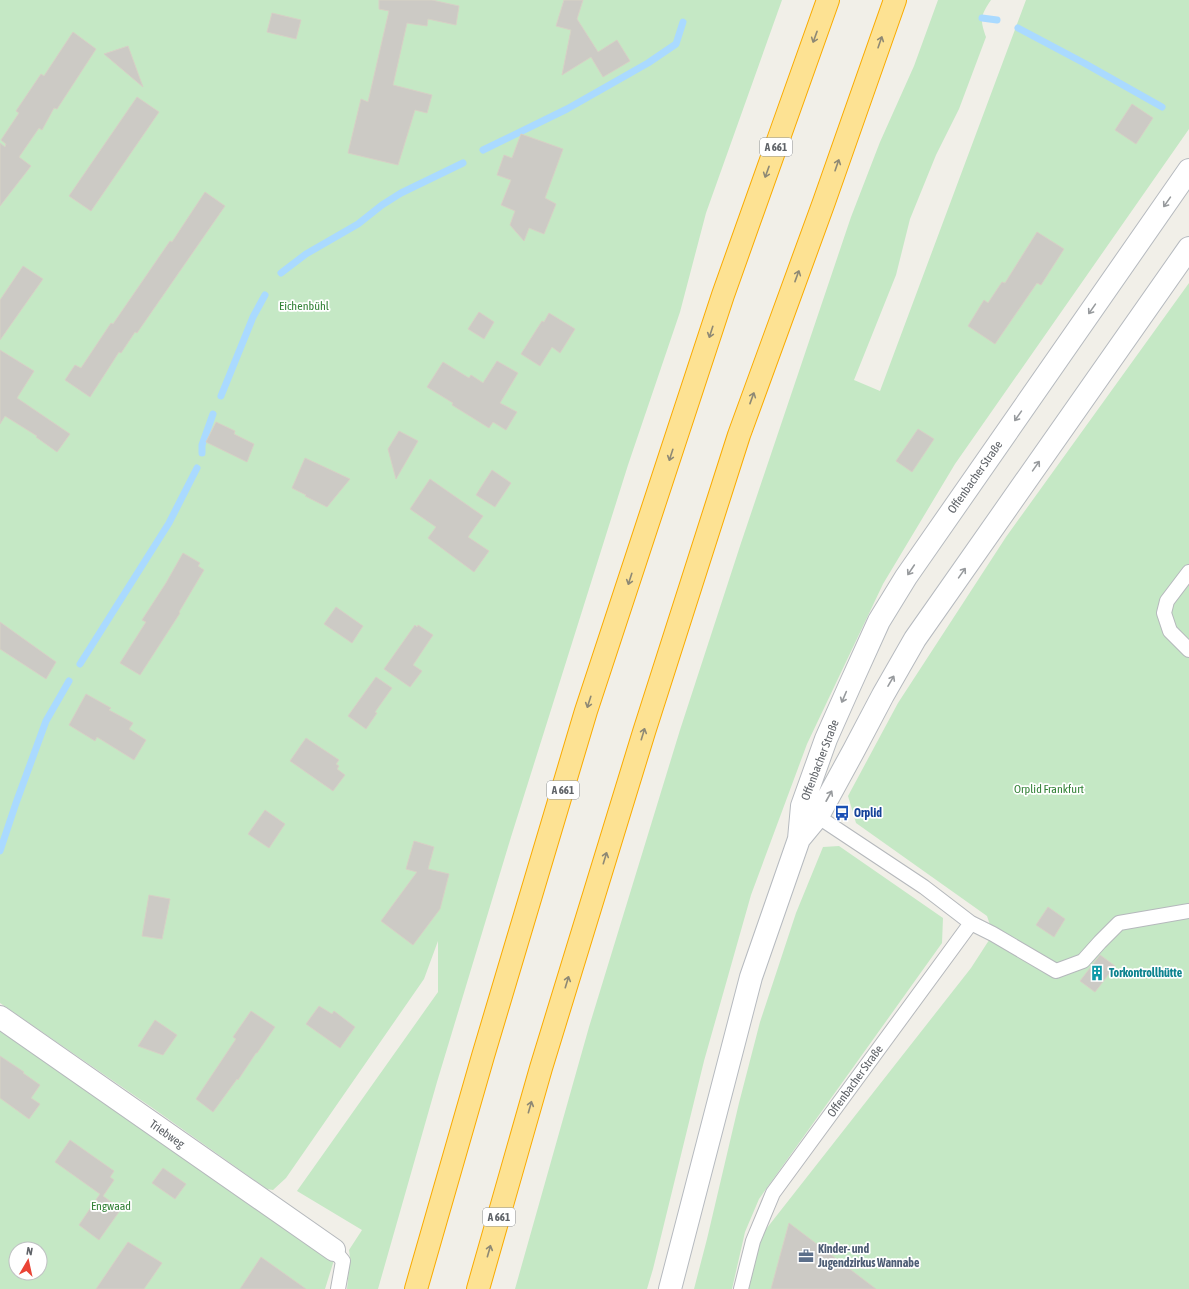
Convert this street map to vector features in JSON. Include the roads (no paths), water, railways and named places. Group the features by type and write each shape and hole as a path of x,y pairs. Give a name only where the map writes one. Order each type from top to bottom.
{"highway":[{"name":"A 661","path":"416,1289 483,1056 586,711 723,295 828,0"},
{"name":"A 661","path":"478,1289 543,1060 644,732 739,434 824,202 895,0"}],"main road":[{"name":"Offenbacher Straße","path":"670,1289 751,977 810,811 826,739 879,621 906,577 1189,170"},
{"name":"Offenbacher Straße","path":"810,811 854,750 915,639 1189,248"},
{"name":"Triebweg","path":"0,1017 334,1250"}],"lane":[{"path":"1189,572 1167,601 1164,613 1170,631 1189,650"},
{"name":"Offenbacher Straße","path":"741,1289 753,1241 773,1193 971,923 924,887 810,811"},
{"path":"971,923 993,934 1056,971 1083,961 1119,923 1189,911"},
{"path":"334,1250 343,1261 338,1289"}],"waterway":[{"path":"982,18 997,20"},
{"path":"483,150 567,109 648,63 676,44 683,22"},
{"path":"1018,28 1162,107"},
{"path":"281,273 306,254 358,224 382,205 401,193 463,163"},
{"path":"221,396 253,317 265,295"},
{"path":"202,453 202,445 213,414"},
{"path":"80,664 169,523 197,468"},
{"path":"0,851 46,721 69,681"}],"place":[{"name":"Orplid","path":"842,813"},
{"name":"Torkontrollhütte","path":"1097,973"},
{"name":"Kinder- und Jugendzirkus Wannabe","path":"806,1256"}],"park label":[{"name":"Eichenbühl","path":"304,306"},
{"name":"Orplid Frankfurt","path":"1049,789"},
{"name":"Engwaad","path":"111,1206"}]}
